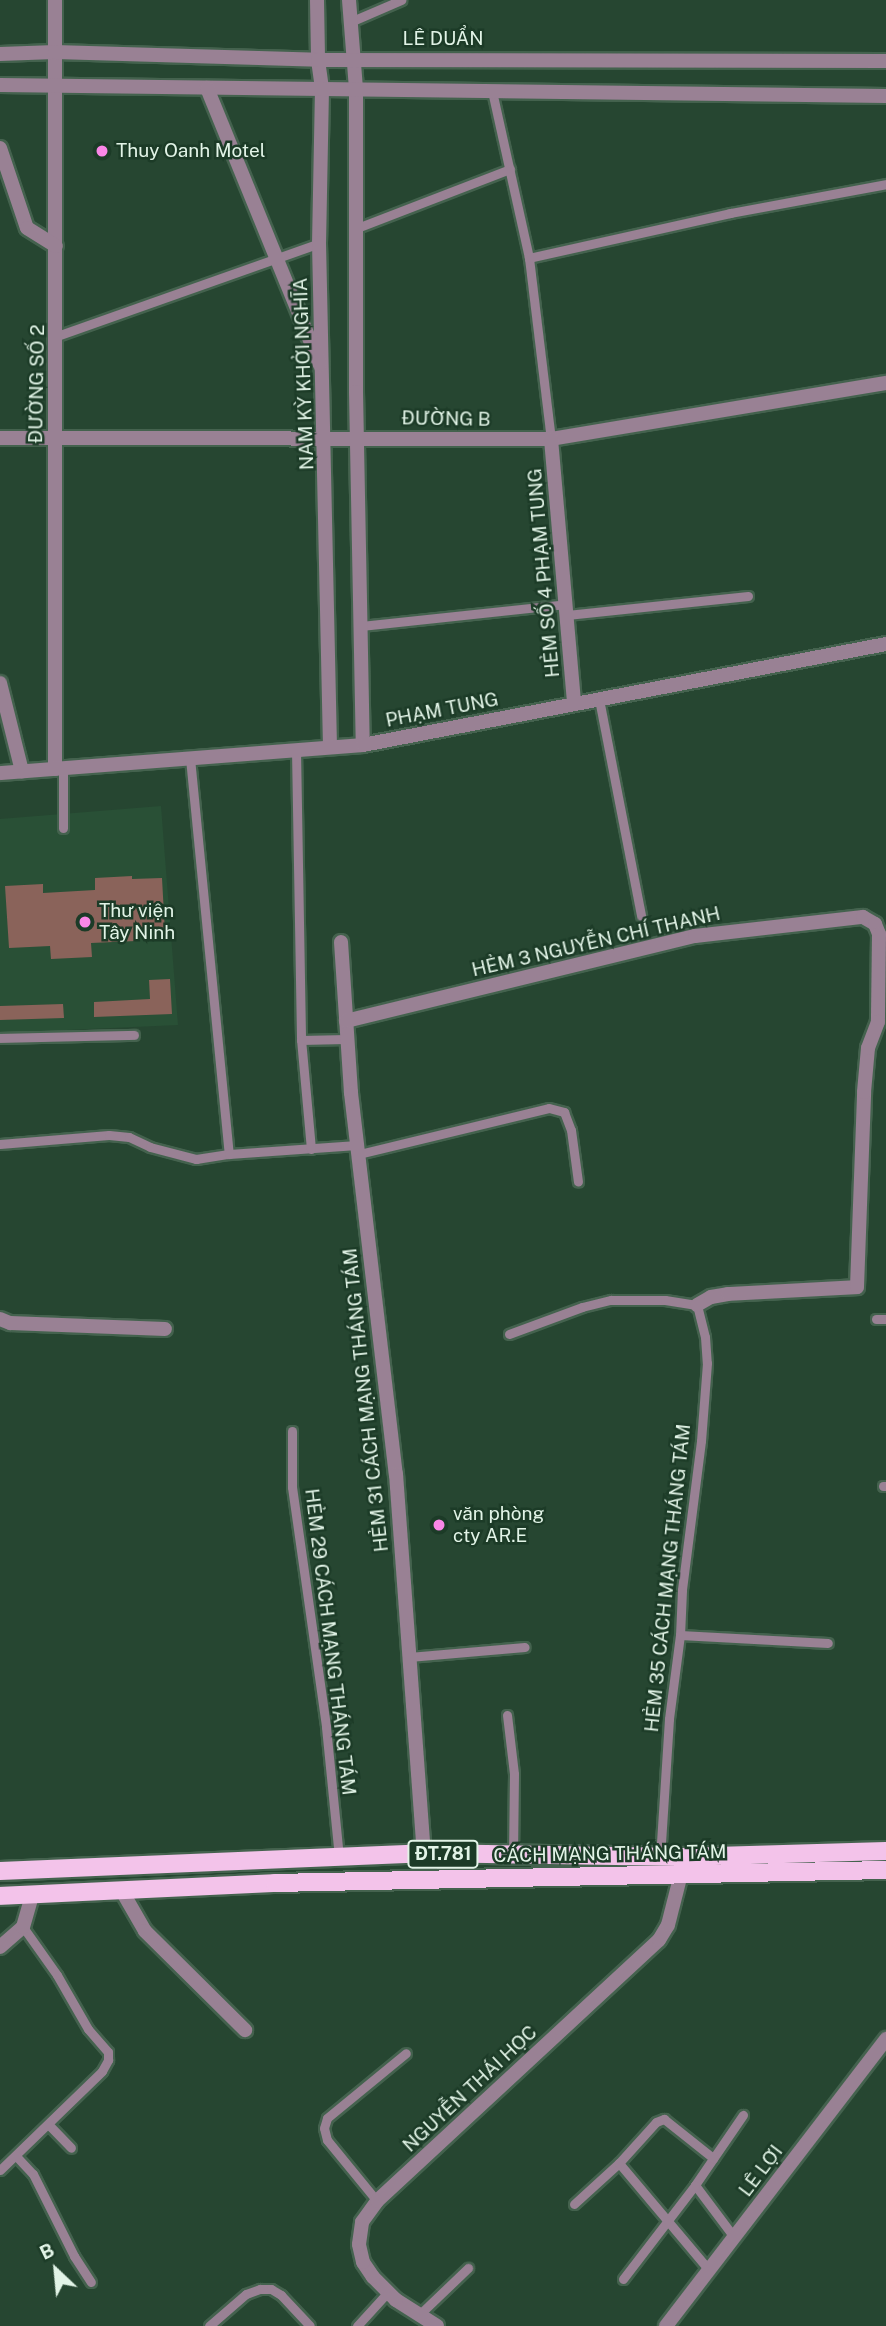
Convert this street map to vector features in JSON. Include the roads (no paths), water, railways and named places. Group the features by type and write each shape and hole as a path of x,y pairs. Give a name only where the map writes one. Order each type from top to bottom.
{"main road":[{"name":"CÁCH MẠNG THÁNG TÁM","path":"0,1896 681,1866 886,1851"},
{"name":"CÁCH MẠNG THÁNG TÁM","path":"0,1871 424,1853 660,1857 681,1866 886,1870"},
{"path":"339,1857 340,1881"},
{"path":"120,1867 122,1891"},
{"path":"32,1896 33,1871"}],"street":[{"name":"ĐƯỜNG SỐ 2","path":"55,0 55,440 60,769"},
{"name":"NAM KỲ KHỞI NGHĨA","path":"317,0 318,60 322,89 319,243 330,747"},
{"path":"349,0 356,89 357,437 363,745"},
{"name":"LÊ DUẨN","path":"0,54 55,52 318,60 886,61"},
{"path":"0,85 886,96"},
{"path":"207,88 323,373"},
{"path":"0,148 27,228 56,246"},
{"name":"ĐƯỜNG B","path":"0,438 551,439 886,383"},
{"name":"HẺM SỐ 4 PHẠM TUNG","path":"551,439 575,704"},
{"name":"PHẠM TUNG","path":"0,773 363,745 886,644"},
{"path":"0,683 22,771"},
{"name":"HẺM 3 NGUYỄN CHÍ THANH","path":"346,1021 695,936 863,917 875,924 880,934 882,1023"},
{"name":"HẺM 31 CÁCH MẠNG THÁNG TÁM","path":"341,942 346,1039 396,1474 424,1853"},
{"path":"697,1305 711,1297 728,1294 857,1287 867,1048 882,1023"},
{"path":"0,1319 10,1323 165,1329"},
{"name":"NGUYỄN THÁI HỌC","path":"437,2326 387,2294 363,2262 359,2244 362,2222 377,2201 659,1940 668,1925 681,1866"},
{"path":"122,1891 145,1931 245,2030"},
{"path":"0,1947 23,1927 32,1896"},
{"name":"LÊ LỢI","path":"666,2326 886,2039"}],"lane":[{"path":"350,22 401,0"},
{"path":"492,91 529,258 551,439"},
{"path":"357,228 510,169"},
{"path":"529,258 730,214 886,184"},
{"path":"57,336 319,243"},
{"path":"361,626 748,596"},
{"path":"599,699 641,916"},
{"path":"296,750 301,1040 311,1149"},
{"path":"190,758 229,1154"},
{"path":"60,769 63,828"},
{"path":"0,1038 134,1035"},
{"path":"301,1040 346,1039"},
{"path":"0,1143 109,1135 129,1137 150,1147 196,1159 229,1154 358,1149 549,1108 564,1112 571,1130 578,1182"},
{"path":"509,1334 582,1307 611,1300 665,1300 697,1305"},
{"name":"HẺM 35 CÁCH MẠNG THÁNG TÁM","path":"660,1857 669,1720 701,1441 707,1363 705,1337 697,1305"},
{"name":"HẺM 29 CÁCH MẠNG THÁNG TÁM","path":"292,1431 292,1487 326,1727 339,1857"},
{"path":"680,1635 828,1643"},
{"path":"409,1657 525,1647"},
{"path":"507,1715 514,1774 513,1855"},
{"path":"0,2170 102,2071 108,2060 108,2052 89,2029 44,1954 23,1927"},
{"path":"377,2201 327,2140 324,2128 327,2118 406,2053"},
{"path":"623,2279 695,2185 743,2115"},
{"path":"574,2204 619,2163 656,2122 664,2119 713,2158"},
{"path":"48,2124 71,2148"},
{"path":"16,2156 33,2174 74,2256 91,2282"},
{"path":"619,2163 709,2270"},
{"path":"695,2185 734,2237"},
{"path":"419,2315 468,2268"},
{"path":"209,2326 246,2294 260,2289 271,2289 281,2295 310,2326"},
{"path":"357,2326 387,2294"}],"place":[{"name":"Thuy Oanh Motel","path":"102,151"},
{"name":"Thư viện Tây Ninh","path":"85,922"},
{"name":"văn phòng cty AR.E","path":"439,1525"}]}
